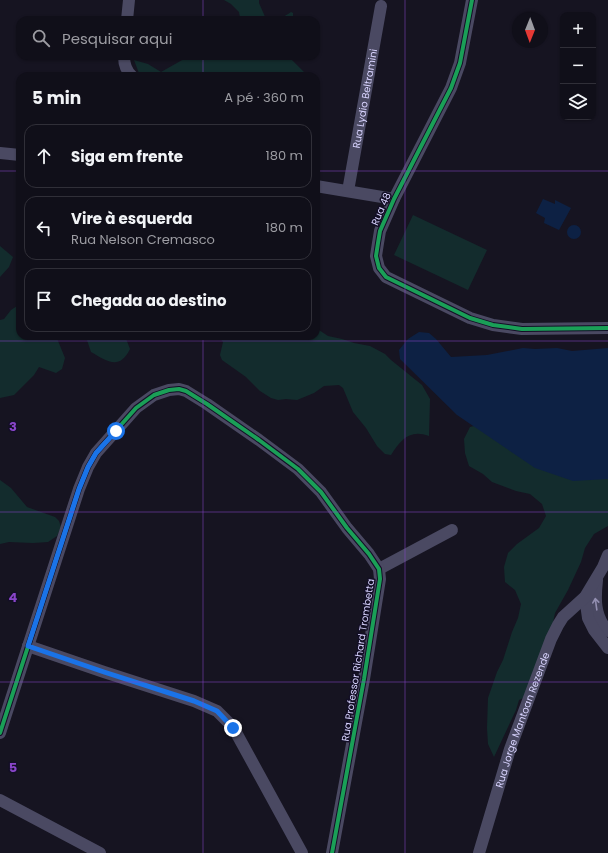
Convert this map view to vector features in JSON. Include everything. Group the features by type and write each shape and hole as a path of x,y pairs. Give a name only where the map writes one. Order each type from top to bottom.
{"street":[{"path":"128,16 130,0"},
{"name":"Rua 48","path":"472,0 460,63 452,88 394,199 380,231 376,256 379,268 386,277 470,318 493,325 522,329 608,328"},
{"name":"Rua Lydio Beltramini","path":"348,191 381,6"},
{"path":"125,60 128,72"},
{"path":"0,153 16,155"},
{"path":"320,187 394,199"},
{"name":"Rua Professor Richard Trombetta","path":"0,733 79,489 90,462 96,453 136,408 154,395 169,390 178,389 207,404 298,469 321,492 379,569 380,579 364,680 332,853"},
{"path":"379,569 452,530"},
{"name":"Rua Jorge Mantoan Rezende","path":"479,853 510,750 551,639 563,617 585,598 608,556"},
{"path":"598,575 595,600 601,622 608,631"},
{"path":"585,598 588,618 594,630 608,648"},
{"path":"28,646 194,701 217,711 233,728 302,853"},
{"path":"0,800 100,853"}],"green space":[{"path":"224,0 259,0 265,16 240,16 239,12 231,4"},
{"path":"291,12 293,13 293,16 285,16"},
{"path":"134,60 148,64 161,72 138,72"},
{"path":"182,60 292,60 304,72 161,72"},
{"path":"413,215 487,250 468,290 394,255"},
{"path":"0,246 13,257 9,267 0,277"},
{"path":"16,307 16,340 58,340 65,358 62,369 56,373 39,367 34,375 14,395 0,398 0,320 4,319 11,310"},
{"path":"320,331 328,336 370,346 385,354 422,385 430,399 429,436 416,434 406,437 391,455 385,454 377,446 366,428 353,412 343,388 339,385 324,386 314,393 297,400 278,400 271,398 260,391 246,377 222,360 220,355 223,342 221,340 320,340"},
{"path":"87,340 127,340 130,349 122,360 117,362 107,361 91,352"},
{"path":"482,424 608,469 608,526 594,534 585,548 581,562 555,613 534,693 519,700 516,710 494,757 488,744 488,698 518,618 521,604 515,590 505,582 504,567 508,553 517,544 539,528 546,516 542,504 530,494 516,491 492,482 483,474 469,466 465,453 464,439 470,427"},
{"path":"0,480 11,488 27,507 55,517 59,521 61,527 57,536 48,542 9,542 0,544"}],"water":[{"path":"543,199 555,204 555,200 571,208 559,230 544,223 545,218 536,213"},
{"path":"574,225 579,227 581,232 579,237 574,239 569,237 567,232 569,227"},
{"path":"419,332 429,333 451,357 487,355 523,348 557,348 572,351 608,348 608,479 573,481 535,468 457,415 400,359 399,350 408,339"}],"cycle path":[{"path":"472,0 460,63 451,88 394,199 380,231 376,256 379,268 386,277 470,318 493,325 522,329 608,328"},
{"path":"0,733 79,489 88,467 96,453 136,408 154,395 169,390 179,389 186,391 259,440 298,469 321,492 379,569 380,579 364,679 332,853"}],"route":[{"path":"116,431 96,453 88,467 79,489 28,646 194,701 217,711 233,728"}]}
